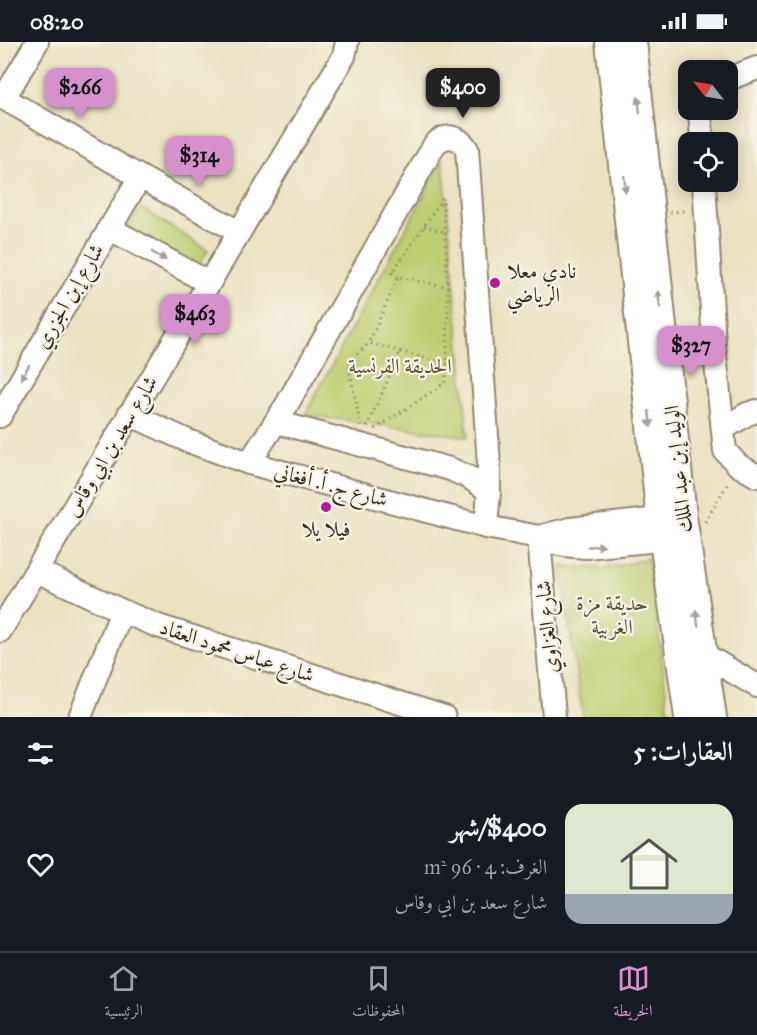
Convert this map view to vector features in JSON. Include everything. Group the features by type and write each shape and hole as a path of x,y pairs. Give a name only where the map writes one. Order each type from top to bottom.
{"main road":[{"name":"الوليد إبن عبد الملك","path":"610,42 673,528 703,654 712,717"},
{"name":"الوليد إبن عبد الملك","path":"632,42 650,214 673,528 690,717"}],"street":[{"path":"37,42 2,97 239,232"},
{"name":"شارع سعد بن ابي وقاس","path":"0,631 344,56 347,42"},
{"path":"738,75 757,68"},
{"path":"249,463 276,422 435,144 444,138 455,138 460,140 466,149 489,464 486,527"},
{"name":"شارع إبن الجزري","path":"0,416 140,177"},
{"path":"705,192 714,344 725,451 747,471"},
{"path":"109,228 209,283"},
{"path":"723,429 747,414 757,411"},
{"name":"شارع ج. أ. أفغاني","path":"129,414 188,441 249,463 486,527 539,537 570,529 673,528"},
{"path":"276,422 361,441 450,469 470,478 489,491"},
{"name":"شارع الغزاوي","path":"539,537 554,717"},
{"name":"شارع عباس محمود العقاد","path":"37,571 122,611 167,629 444,717"},
{"path":"80,717 122,611"},
{"path":"703,654 757,686"}],"path":[{"path":"361,441 445,383 448,287 443,198 392,273 398,277 448,287"},
{"path":"650,214 689,211 688,222 707,226"},
{"path":"424,226 445,232"},
{"path":"361,441 348,363 369,344 398,277"},
{"path":"369,344 447,364"},
{"path":"361,441 400,352"},
{"path":"673,528 702,528 747,471"}],"green space":[{"name":"الحديقة الفرنسية","path":"443,160 468,437 305,415"},
{"path":"141,208 208,250 196,271 125,231"},
{"name":"حديقة مزة الغربية","path":"649,558 669,717 583,717 560,567 609,568"}],"place":[{"name":"نادي معلا الرياضي","path":"495,283"},
{"name":"فيلا يلا","path":"326,507"}]}
